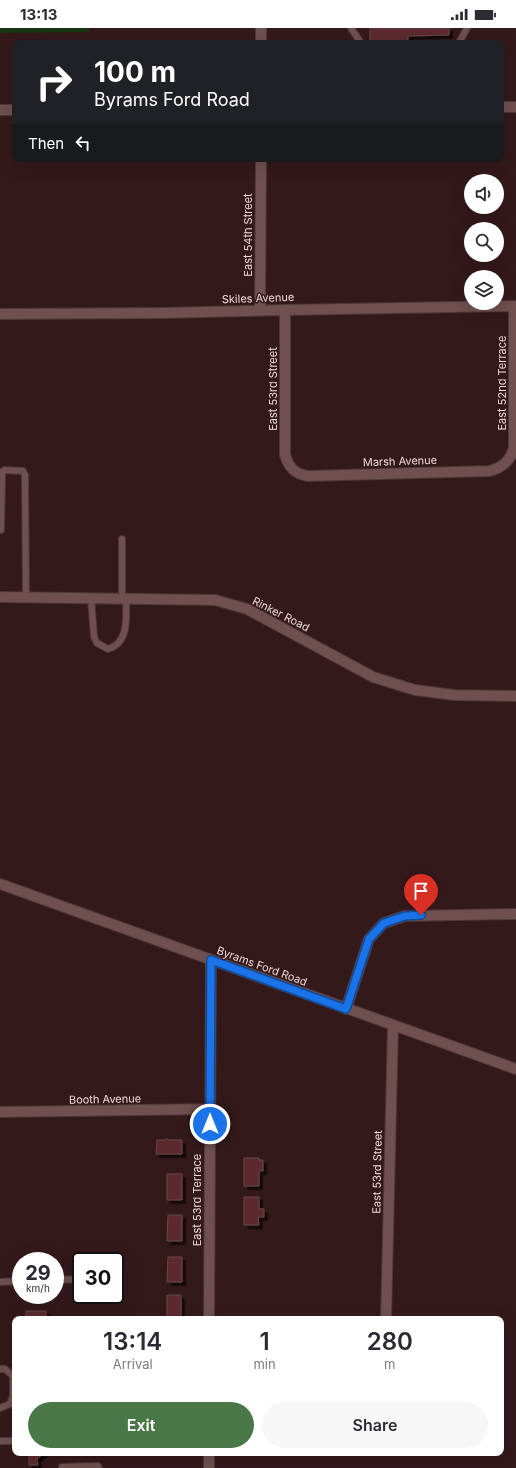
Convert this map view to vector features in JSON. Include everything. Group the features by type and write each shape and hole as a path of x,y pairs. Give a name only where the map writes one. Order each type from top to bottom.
{"street":[{"path":"261,28 261,40"},
{"path":"504,107 516,107"},
{"path":"0,110 12,110"},
{"name":"East 54th Street","path":"260,310 261,162"},
{"name":"Skiles Avenue","path":"0,314 163,313 515,306"},
{"name":"East 52nd Terrace","path":"509,460 514,448 515,306"},
{"name":"East 53rd Street","path":"285,310 285,455 290,467"},
{"name":"Marsh Avenue","path":"290,467 300,475 308,476 490,471 506,464 509,460"},
{"name":"Rinker Road","path":"0,597 214,600 247,609 373,677 415,690 454,695 516,696"},
{"name":"Byrams Ford Road","path":"0,884 516,1069"},
{"path":"346,1009 369,939 384,923 405,916 516,914"},
{"name":"East 53rd Terrace","path":"209,1316 211,960"},
{"name":"East 53rd Street","path":"386,1316 393,1025"},
{"name":"Booth Avenue","path":"0,1112 210,1109"},
{"path":"209,1456 209,1468"}],"lane":[{"path":"351,28 359,40"},
{"path":"461,40 467,28"},
{"path":"1,530 2,473 4,470 23,471 25,475 26,597"},
{"path":"91,598 94,637 97,643 108,649 113,647 122,638 126,618 122,539"},
{"path":"0,1282 12,1281"},
{"path":"0,1369 5,1369 12,1375"},
{"path":"0,1408 10,1404 12,1399"},
{"path":"0,1441 12,1441"},
{"path":"62,1468 98,1466 99,1468"}],"green space":[{"path":"0,28 89,28 89,32 0,33"}],"building":[{"path":"370,28 449,28 449,35 408,36 408,40 370,40"},
{"path":"157,1140 182,1140 182,1154 156,1154"},
{"path":"244,1158 259,1158 259,1160 263,1160 263,1171 259,1171 259,1186 244,1186"},
{"path":"167,1174 182,1174 182,1200 167,1200"},
{"path":"244,1197 259,1197 259,1209 264,1209 264,1217 258,1217 259,1225 244,1225"},
{"path":"168,1215 182,1215 182,1241 167,1241"},
{"path":"168,1257 182,1257 182,1282 167,1282"},
{"path":"167,1295 181,1295 181,1316 167,1316"},
{"path":"26,1311 46,1311 46,1316 26,1316"},
{"path":"29,1456 40,1456 37,1459 38,1465 29,1465"}],"route":[{"path":"210,1124 211,960 346,1009 369,939 384,923 405,916 421,915"}]}
